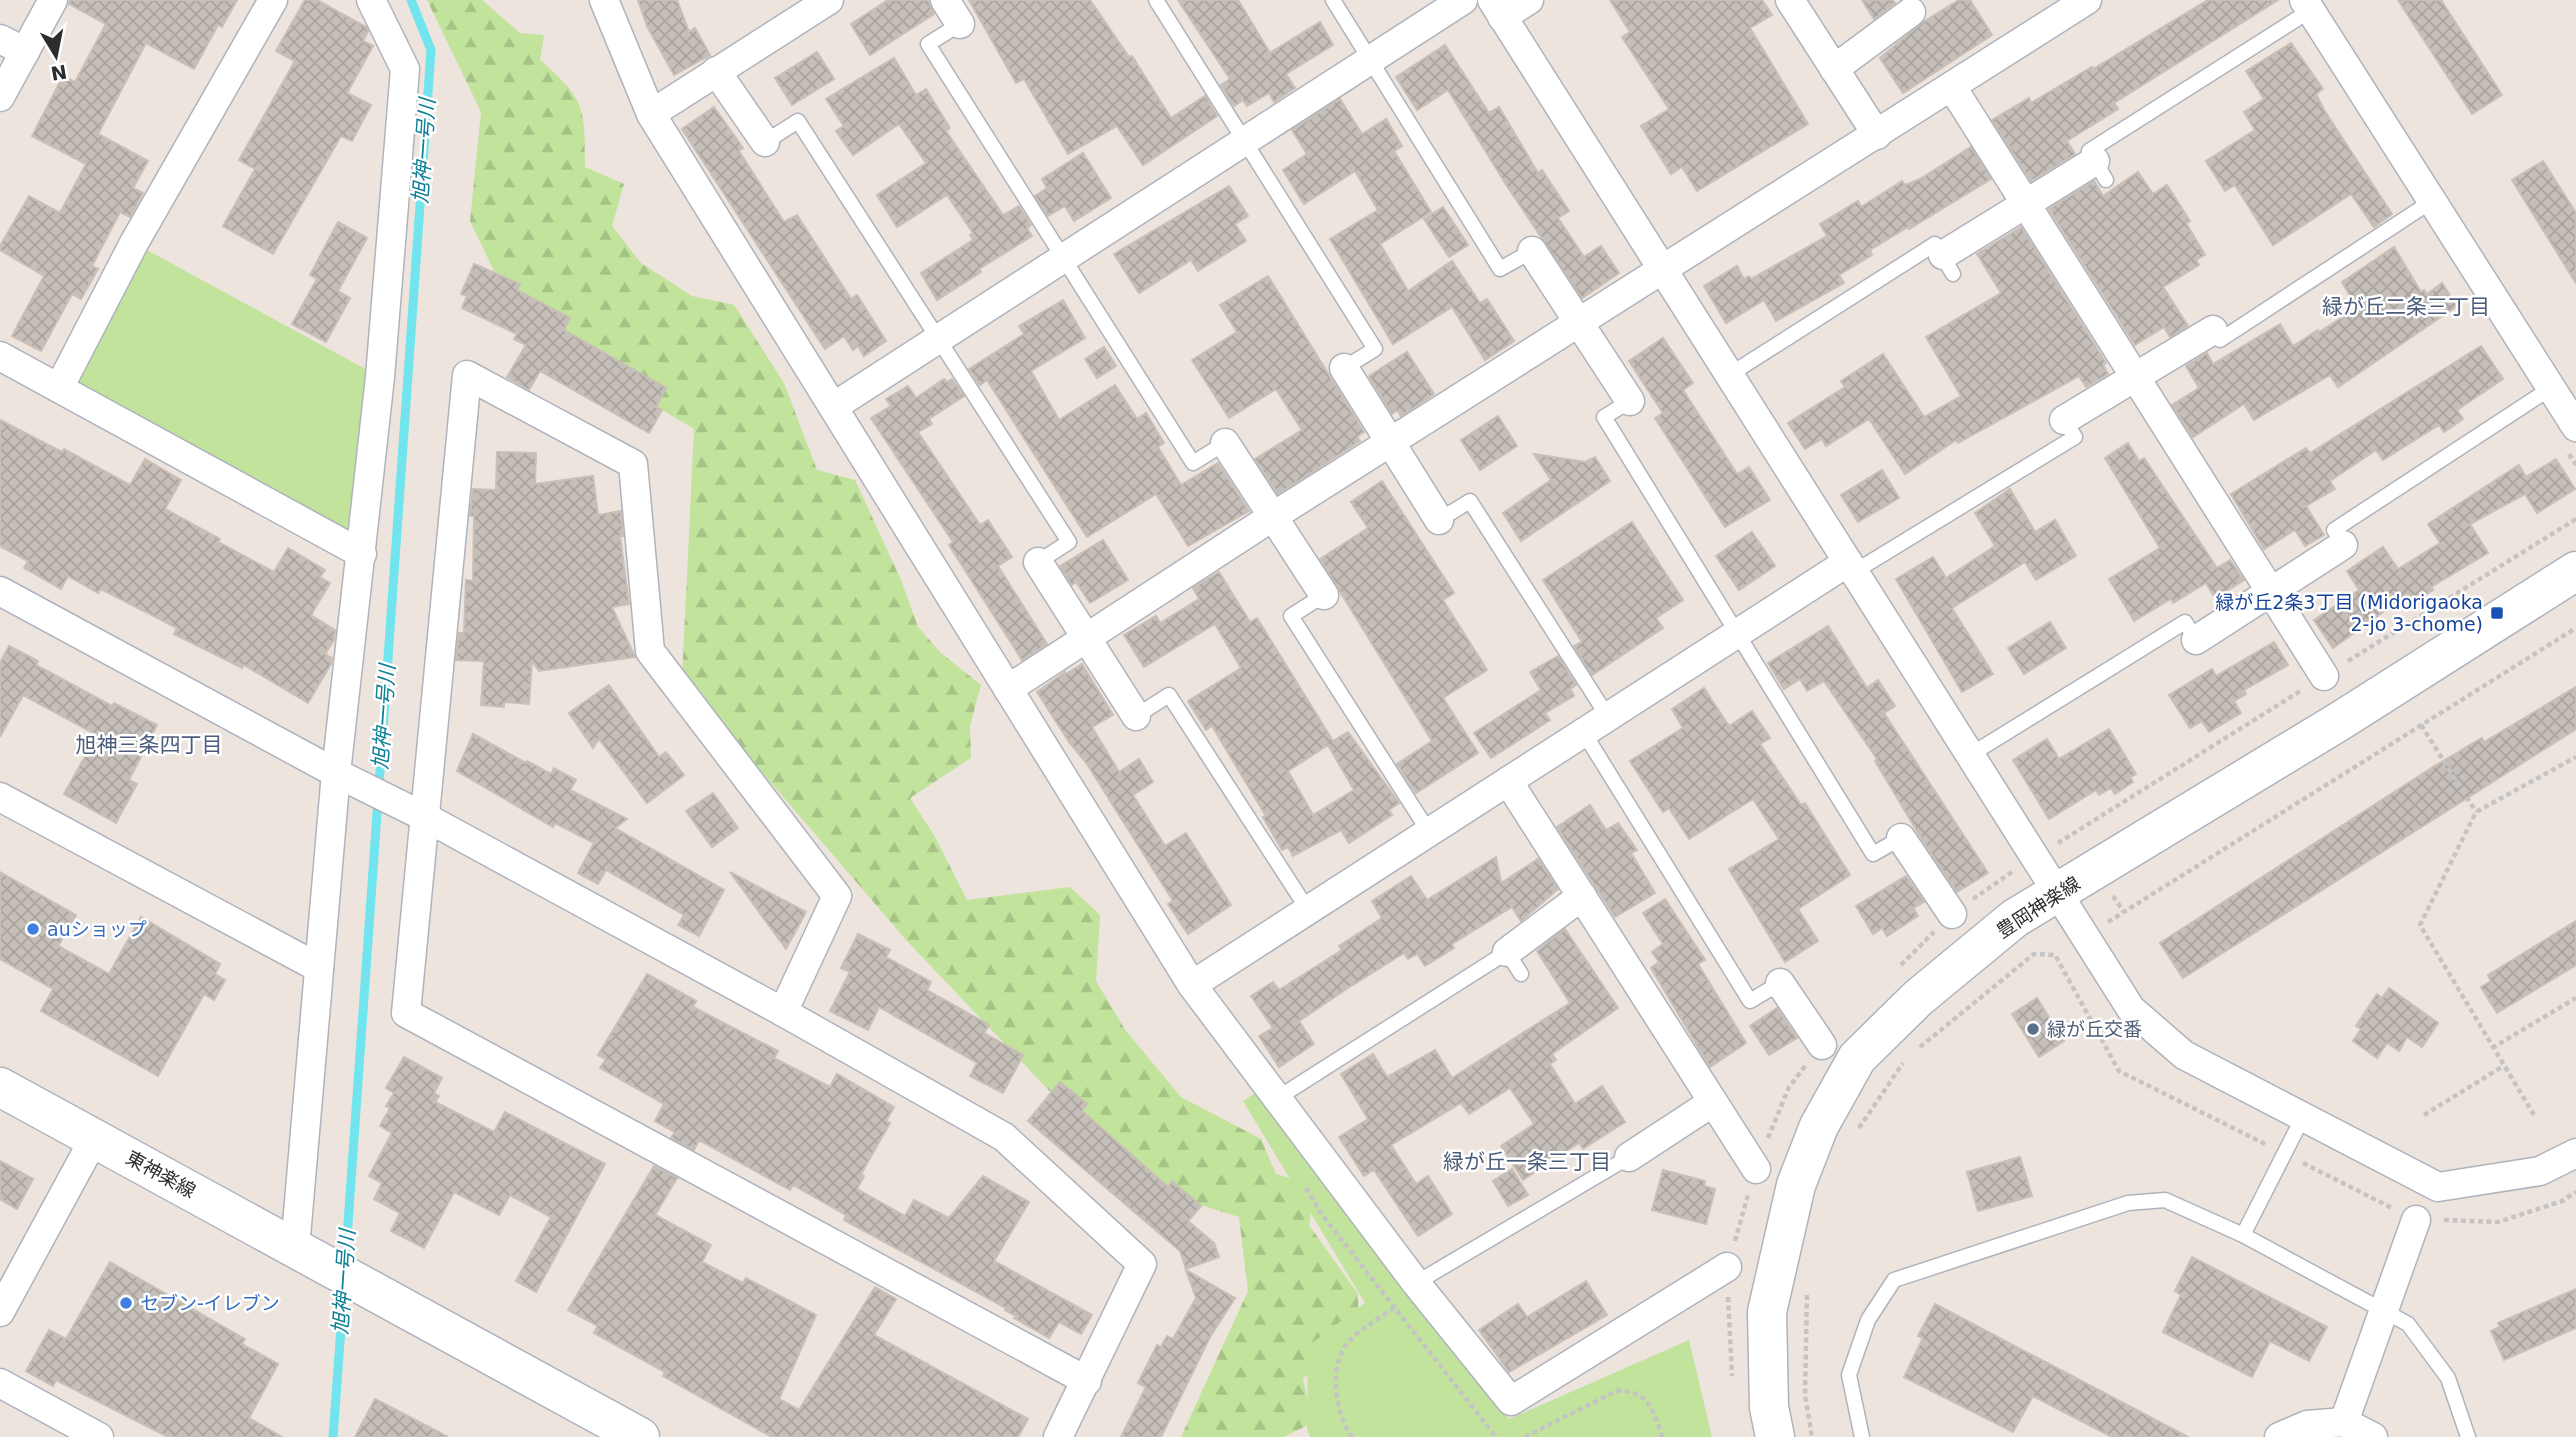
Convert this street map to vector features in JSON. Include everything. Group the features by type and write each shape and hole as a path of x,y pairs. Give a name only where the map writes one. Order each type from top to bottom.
{"street":[{"path":"0,97 53,0"},
{"path":"59,388 134,243 273,0"},
{"path":"308,1255 318,968 336,773 362,554 405,69 371,0"},
{"path":"604,0 651,114 1192,985 1416,1283 1511,1401 1727,1267"},
{"path":"945,0 960,24"},
{"path":"833,407 1462,0"},
{"path":"1529,0 1497,8 2131,1009 2183,1055 2438,1187 2540,1171 2576,1153"},
{"path":"1790,0 1877,135"},
{"path":"1008,689 1272,517 2087,0"},
{"path":"651,114 812,4"},
{"path":"2308,5 2576,427"},
{"path":"1834,69 1907,6"},
{"path":"0,39 25,52"},
{"path":"716,71 765,142"},
{"path":"1952,87 2324,676"},
{"path":"1948,265 2025,202 2101,171"},
{"path":"1532,251 1630,401"},
{"path":"2061,414 2136,377 2209,324"},
{"path":"0,356 362,554"},
{"path":"1344,368 1439,520"},
{"path":"783,1012 837,896 650,651 633,464 467,375 415,811 406,1013 1087,1381"},
{"path":"1225,443 1324,596"},
{"path":"2196,640 2343,545"},
{"path":"1038,562 1136,716"},
{"path":"1192,985 1737,634 1851,567"},
{"name":"豊岡神楽線","path":"1775,1437 1769,1408 1767,1312 1796,1185 1819,1126 1857,1058 1918,998 2015,918 2576,571"},
{"path":"0,591 336,773 415,811 783,1012 1004,1137 1142,1264 1058,1437"},
{"path":"1508,781 1756,1169"},
{"path":"0,797 318,968"},
{"path":"1901,838 1952,914"},
{"path":"1514,963 1582,896"},
{"path":"1780,983 1822,1045"},
{"name":"東神楽線","path":"0,1087 639,1437"},
{"path":"1629,1157 1713,1102"},
{"path":"0,1312 95,1137"},
{"path":"2344,1422 2382,1309 2416,1220"},
{"path":"0,1383 99,1437"},
{"path":"2279,1437 2307,1426 2344,1422 2373,1437"}],"lane":[{"path":"1156,0 1375,349 1344,368"},
{"path":"1333,0 1500,269 1532,251"},
{"path":"2101,171 2089,151 2308,5"},
{"path":"960,24 928,44 1193,463 1225,443"},
{"path":"765,142 798,121 1069,542 1038,562"},
{"path":"2209,324 2220,340 2432,201"},
{"path":"1729,375 1935,244 1948,265"},
{"path":"2343,545 2334,530 2551,388"},
{"path":"1630,401 1604,417 1873,854 1901,838"},
{"path":"1851,567 2075,437 2061,414"},
{"path":"1439,520 1470,501 1608,716"},
{"path":"1324,596 1291,616 1429,832"},
{"path":"1970,755 2185,622 2196,640"},
{"path":"1136,716 1169,695 1308,910"},
{"path":"1584,733 1750,1001 1780,983"},
{"path":"1276,1099 1514,963"},
{"path":"2243,1235 2303,1116"},
{"path":"1416,1283 1629,1157"},
{"path":"1862,1437 1849,1375 1868,1320 1894,1280 2128,1203 2165,1200 2243,1235 2408,1324 2448,1378 2469,1437"}],"path":[{"path":"1994,883 2575,521"},
{"path":"2055,955 2576,628"},
{"path":"2421,725 2476,812"},
{"path":"2534,1115 2502,1067 2420,925 2476,812 2576,757"},
{"path":"1915,1051 2034,954"},
{"path":"2492,1048 2576,998"},
{"path":"1855,1135 1906,1059"},
{"path":"2424,1115 2502,1067"},
{"path":"1808,1282 1805,1395 1812,1437"},
{"path":"1352,1437 1341,1422 1337,1401 1337,1374 1342,1351 1350,1339 1394,1308"},
{"path":"1525,1437 1616,1391 1630,1390 1653,1406 1662,1437"}],"green space":[{"path":"427,0 482,0 520,33 544,35 540,60 566,85 580,106 585,167 624,184 612,226 641,263 692,296 734,305 784,383 817,470 855,480 901,580 918,627 941,653 981,685 970,726 971,758 910,798 934,835 967,900 1070,887 1100,915 1096,981 1126,1031 1181,1097 1261,1139 1276,1174 1302,1182 1312,1204 1309,1225 1358,1294 1359,1347 1303,1378 1312,1423 1284,1437 1181,1437 1248,1291 1239,1217 1165,1194 1060,1102 907,941 682,679 694,429 538,335 505,294 470,221 481,112"},
{"path":"134,243 380,377 362,554 59,388"},
{"path":"1257,1092 1509,1419 1689,1340 1712,1437 1310,1437 1307,1429 1308,1346 1365,1303 1243,1101"}],"building":[{"path":"70,0 237,0 222,27 218,25 194,69 146,43 98,134 148,161 133,188 143,193 130,217 120,212 92,266 98,269 81,299 72,294 41,351 12,336 44,276 0,250 0,246 29,196 60,213 86,164 32,136 63,76 75,82 106,24 69,4"},
{"path":"305,0 317,0 366,27 368,31 363,41 373,46 347,93 371,105 352,141 341,136 273,254 223,226 255,169 239,160 295,61 276,51"},
{"path":"638,0 677,0 689,32 695,28 710,55 674,75 647,26"},
{"path":"888,0 928,0 934,14 870,55 851,24"},
{"path":"969,0 1090,0 1129,57 1132,56 1171,118 1205,96 1217,116 1143,165 1117,126 1068,154 1024,79 1016,83"},
{"path":"1178,0 1238,0 1270,53 1320,22 1333,45 1286,74 1295,88 1274,102 1269,93 1247,106 1243,100 1234,106 1221,85 1230,79"},
{"path":"1610,0 1762,0 1772,15 1750,28 1808,124 1697,191 1682,167 1671,174 1641,126 1669,109 1622,37 1630,32"},
{"path":"1862,0 1892,0 1895,3 1874,19"},
{"path":"1959,0 1970,0 1992,35 1903,93 1880,58 1923,22"},
{"path":"2208,0 2278,0 2114,103 2118,109 2067,141 2075,154 2031,181 1992,120 2029,98 2031,103 2092,67 2093,69"},
{"path":"2398,0 2441,0 2502,95 2472,114"},
{"path":"2291,43 2323,89 2316,94 2324,110 2392,214 2374,227 2351,194 2273,245 2235,185 2225,191 2206,161 2255,130 2244,112 2264,99 2246,71"},
{"path":"1445,45 1489,113 1499,107 1538,173 1542,170 1569,211 1558,218 1584,257 1601,246 1619,273 1582,298 1505,183 1448,90 1417,110 1396,77"},
{"path":"817,52 834,79 792,105 775,78"},
{"path":"894,58 916,95 926,89 950,128 946,131 1003,215 1019,206 1031,225 1027,228 1032,236 979,269 981,272 937,300 921,273 973,240 970,235 973,233 947,195 897,227 877,195 926,163 899,124 853,155 836,131 844,126 826,99"},
{"path":"1340,99 1362,134 1386,119 1402,146 1394,151 1431,212 1380,244 1408,291 1452,261 1480,303 1487,299 1514,341 1485,360 1452,307 1393,344 1330,239 1378,210 1355,171 1304,204 1283,170 1307,154 1292,130"},
{"path":"714,107 743,148 739,151 784,222 797,215 851,299 857,295 886,341 864,356 858,346 853,350 844,336 825,349 682,129"},
{"path":"1971,147 1991,179 1870,250 1872,255 1839,275 1844,283 1776,321 1764,300 1726,323 1704,286 1737,266 1744,279 1749,276 1751,279 1827,236 1820,224 1858,201 1861,207 1902,181 1905,185 1920,179"},
{"path":"1083,153 1111,198 1074,221 1065,206 1048,216 1035,196 1047,188 1042,179"},
{"path":"2543,161 2576,213 2576,283 2512,180"},
{"path":"2138,172 2153,194 2167,185 2190,221 2186,223 2205,255 2196,260 2199,265 2163,287 2188,326 2170,337 2164,327 2135,345 2049,209 2094,181 2103,196"},
{"path":"1229,186 1248,216 1235,224 1246,241 1198,271 1191,260 1139,293 1114,254"},
{"path":"1443,207 1468,245 1449,257 1424,219"},
{"path":"338,222 367,238 338,291 350,298 326,342 292,324 317,279 310,275"},
{"path":"2021,227 2106,363 2103,365 2108,374 2086,387 2079,376 1958,443 1956,440 1905,474 1869,419 1826,446 1822,439 1805,449 1788,423 1845,387 1841,381 1883,354 1924,417 1961,396 1926,337 2001,293 1977,254"},
{"path":"2394,247 2421,292 2424,290 2427,294 2442,283 2457,306 2338,387 2330,375 2254,420 2244,404 2193,437 2172,405 2199,388 2186,366 2207,353 2213,364 2280,324 2293,346 2318,330 2319,332 2357,308 2342,282"},
{"path":"474,264 520,284 517,290 570,318 564,330 666,388 656,407 662,410 649,433 540,371 529,390 507,377 526,345 514,339 517,334 462,308 467,296 461,294"},
{"path":"1268,276 1364,432 1357,437 1360,441 1278,494 1255,459 1302,430 1276,389 1229,418 1192,360 1237,332 1220,305"},
{"path":"1063,300 1085,338 1031,371 1059,420 1115,385 1137,419 1146,413 1164,443 1158,447 1181,485 1218,463 1249,511 1188,546 1156,494 1087,537 987,380 980,385 969,369 1024,334 1019,326"},
{"path":"1663,338 1693,383 1683,390 1737,474 1749,467 1770,500 1725,527 1655,418 1663,413 1629,361"},
{"path":"2481,346 2503,379 2457,410 2463,419 2444,432 2439,425 2383,460 2376,450 2330,481 2335,489 2306,506 2324,535 2305,546 2295,530 2264,549 2231,494 2306,448 2310,453"},
{"path":"1104,347 1116,366 1097,378 1085,359"},
{"path":"1407,352 1434,394 1401,416 1397,410 1392,414 1369,376"},
{"path":"944,379 947,382 952,379 964,396 929,419 932,424 918,432 980,525 988,520 1012,557 998,566 1047,644 1022,660 949,545 953,542 871,418 891,406 886,399 908,386 916,398"},
{"path":"1498,416 1517,446 1480,470 1461,440"},
{"path":"0,420 62,452 64,449 130,485 145,459 181,480 165,509 220,539 218,542 274,572 288,548 325,570 320,577 330,583 311,615 335,630 334,640 325,654 332,658 308,703 244,665 242,668 174,634 177,628 101,589 98,593 68,576 61,589 24,568 28,561 0,546"},
{"path":"2128,443 2139,461 2144,458 2217,568 2230,560 2244,580 2215,598 2206,583 2173,603 2171,599 2134,621 2109,579 2160,548 2105,458"},
{"path":"497,452 536,453 535,484 593,476 598,515 621,511 623,536 620,536 629,604 612,607 635,657 539,671 532,661 529,704 504,702 504,707 481,705 484,661 456,660 459,633 464,633 466,580 473,581 474,516 470,516 473,489 496,490"},
{"path":"1534,454 1585,462 1595,457 1610,481 1521,541 1503,513 1551,480"},
{"path":"2556,459 2575,489 2537,513 2525,494 2470,524 2488,553 2431,587 2433,590 2413,602 2408,594 2333,648 2314,620 2359,590 2347,571 2383,547 2398,569 2440,543 2428,524 2519,465 2526,477"},
{"path":"1882,470 1899,498 1858,522 1841,495"},
{"path":"1382,481 1454,593 1443,600 1487,670 1443,698 1478,753 1416,793 1397,764 1432,741 1320,559 1368,528 1351,502"},
{"path":"2010,489 2035,532 2055,520 2076,556 2036,580 2025,562 1952,608 1993,674 1962,692 1896,579 1933,557 1946,578 1995,546 1975,513"},
{"path":"1632,522 1683,600 1656,618 1663,628 1592,675 1574,646 1582,642 1543,580"},
{"path":"1752,532 1775,566 1739,590 1716,556"},
{"path":"1103,540 1128,580 1090,603 1076,582 1072,585 1060,566"},
{"path":"1219,572 1250,622 1257,618 1333,741 1348,732 1399,803 1389,810 1392,815 1349,843 1341,830 1293,856 1288,847 1282,850 1263,817 1266,816 1212,726 1206,730 1188,701 1241,668 1215,624 1144,667 1124,635 1156,616 1160,623 1199,599 1193,588","holes":["1328,745 1354,790 1313,815 1288,771"]},
{"path":"2050,622 2066,648 2024,674 2008,648"},
{"path":"1828,626 1867,688 1878,680 1895,706 1884,713 1988,873 1957,892 1923,841 1875,761 1877,759 1824,681 1807,691 1800,679 1784,689 1768,663"},
{"path":"2274,642 2288,665 2244,690 2246,694 2234,701 2241,713 2209,732 2202,721 2190,728 2169,695 2212,669 2216,676"},
{"path":"9,646 38,661 36,665 112,706 114,703 157,725 129,780 137,784 116,823 64,794 97,735 23,695 0,737 0,663"},
{"path":"1558,656 1576,685 1570,689 1574,696 1545,713 1550,720 1491,758 1474,733 1541,690 1530,672"},
{"path":"1082,664 1113,715 1092,727 1119,772 1139,759 1153,782 1133,795 1165,846 1186,833 1231,905 1188,934 1168,904 1173,901 1087,764 1069,742 1037,692 1065,672 1066,674"},
{"path":"609,685 659,757 666,752 684,775 647,803 599,739 593,748 569,713"},
{"path":"2576,687 2576,729 2183,978 2160,943 2433,767 2482,738 2484,742"},
{"path":"1704,688 1729,726 1752,711 1770,738 1760,744 1801,805 1805,803 1850,875 1798,909 1818,941 1785,962 1729,869 1779,839 1753,799 1689,839 1669,808 1663,812 1630,761 1683,728 1672,709"},
{"path":"2109,729 2136,774 2130,777 2133,782 2115,794 2111,788 2099,795 2096,790 2049,819 2013,760 2047,739 2059,759"},
{"path":"473,734 526,763 527,761 551,774 554,768 576,780 570,790 627,819 615,828 724,890 699,936 678,925 684,915 606,870 598,884 578,873 594,843 555,823 553,827 457,771"},
{"path":"713,793 738,828 712,847 686,811"},
{"path":"1590,805 1606,830 1618,823 1637,850 1631,853 1655,893 1615,917 1557,827"},
{"path":"1496,857 1501,883 1538,859 1558,889 1521,921 1512,907 1452,944 1454,948 1425,966 1417,954 1408,959 1404,953 1348,988 1299,1021 1314,1044 1279,1067 1259,1036 1273,1028 1251,996 1273,982 1279,990 1342,950 1339,946 1382,918 1372,901 1411,876 1427,900"},
{"path":"0,872 76,915 58,946 109,974 141,917 220,964 215,974 225,980 214,1000 204,994 158,1076 41,1011 53,989 0,959"},
{"path":"730,872 806,912 786,949"},
{"path":"1906,876 1924,902 1913,908 1918,916 1887,936 1882,928 1873,934 1856,906"},
{"path":"1665,899 1705,960 1698,964 1746,1043 1710,1067 1651,968 1659,962 1652,952 1663,944 1643,913"},
{"path":"2576,921 2576,965 2497,1013 2481,987 2491,981 2488,975"},
{"path":"1565,929 1618,1008 1552,1054 1556,1060 1550,1064 1575,1104 1602,1086 1625,1122 1583,1149 1579,1143 1523,1180 1501,1146 1534,1124 1510,1088 1469,1114 1461,1103 1391,1145 1416,1184 1428,1176 1452,1214 1418,1236 1374,1170 1364,1176 1339,1137 1368,1119 1341,1074 1373,1054 1387,1077 1435,1050 1452,1078 1570,1003 1537,951"},
{"path":"858,934 890,950 886,957 931,982 927,990 989,1025 984,1033 1023,1055 1003,1093 970,1076 977,1063 879,1007 868,1030 830,1011 850,972 841,968"},
{"path":"647,974 696,1001 693,1007 778,1051 774,1058 830,1087 837,1074 894,1107 886,1121 890,1123 861,1174 864,1176 857,1189 905,1216 914,1200 949,1218 983,1176 1029,1202 994,1261 1092,1315 1081,1334 1059,1322 1049,1338 1014,1318 1016,1316 1005,1310 1006,1308 844,1220 846,1215 793,1185 790,1190 699,1140 694,1150 671,1138 675,1132 655,1121 664,1104 600,1068 606,1059 598,1055"},
{"path":"2389,988 2438,1023 2422,1047 2407,1037 2399,1051 2387,1043 2377,1058 2353,1041 2361,1029 2356,1026 2377,994 2382,998"},
{"path":"2037,998 2064,1041 2039,1057 2012,1014"},
{"path":"1777,1008 1797,1038 1769,1055 1750,1026"},
{"path":"404,1057 442,1078 434,1093 439,1096 435,1102 494,1132 505,1112 605,1164 536,1292 516,1281 551,1217 510,1195 499,1215 454,1192 424,1248 391,1231 400,1213 374,1199 382,1183 369,1176 392,1133 380,1126 390,1108 386,1106 394,1093 386,1088"},
{"path":"1060,1082 1087,1104 1082,1111 1168,1187 1172,1181 1201,1206 1188,1221 1214,1243 1219,1257 1186,1269 1180,1251 1028,1121"},
{"path":"2020,1157 2032,1196 1978,1211 1967,1172"},
{"path":"0,1161 33,1179 17,1209 0,1199"},
{"path":"654,1166 677,1178 655,1215 711,1245 702,1262 743,1283 746,1278 816,1315 779,1399 799,1410 875,1287 896,1299 874,1335 1028,1419 1018,1437 772,1437 663,1376 665,1372 594,1333 598,1326 568,1310"},
{"path":"1512,1169 1528,1195 1508,1206 1493,1181"},
{"path":"1663,1170 1705,1181 1704,1186 1715,1189 1706,1224 1652,1210"},
{"path":"2192,1257 2327,1327 2309,1361 2270,1341 2252,1377 2163,1332 2181,1295 2175,1291"},
{"path":"110,1262 245,1339 242,1344 278,1364 249,1418 282,1437 168,1437 56,1380 53,1386 26,1371 49,1330 66,1339"},
{"path":"1186,1270 1235,1298 1210,1337 1161,1437 1121,1437 1146,1387 1138,1383 1157,1345 1161,1347 1167,1336 1173,1339 1196,1298"},
{"path":"1586,1281 1607,1315 1509,1372 1479,1330 1518,1304 1527,1317"},
{"path":"2576,1289 2576,1328 2504,1360 2491,1331 2500,1327 2498,1323"},
{"path":"1935,1304 2188,1437 2112,1437 2033,1396 2013,1432 1904,1377 1923,1338 1918,1336"},
{"path":"375,1399 448,1437 355,1437"}],"waterway":[{"name":"旭神一号川","path":"345,1266 431,50 411,0"},
{"name":"旭神一号川","path":"333,1437 344,1287"}],"place":[{"name":"緑が丘2条3丁目 (Midorigaoka 2-jo 3-chome)","path":"2497,613"},
{"name":"auショップ","path":"33,929"},
{"name":"緑が丘交番","path":"2033,1029"},
{"name":"セブン-イレブン","path":"126,1303"}],"district":[{"name":"緑が丘二条三丁目","path":"2406,307"},
{"name":"旭神三条四丁目","path":"149,745"},
{"name":"緑が丘一条三丁目","path":"1527,1162"}]}
